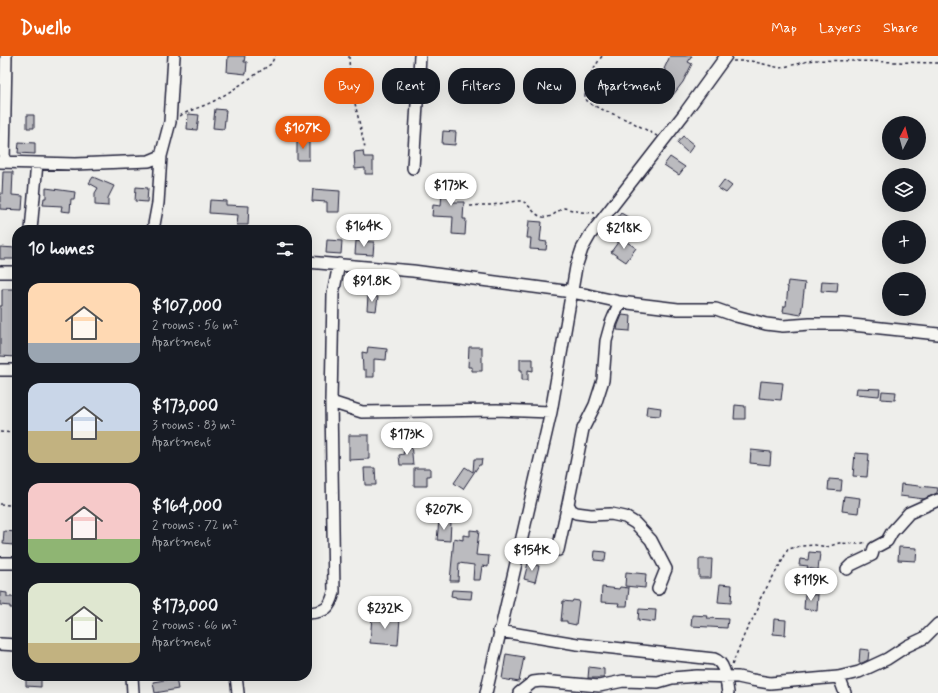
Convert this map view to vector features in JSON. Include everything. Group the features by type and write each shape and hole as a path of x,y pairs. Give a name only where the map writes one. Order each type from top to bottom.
{"street":[{"path":"6,56 2,162 75,164 149,161 161,156"},
{"path":"154,225 159,198 161,156 170,122 174,56"},
{"path":"413,168 420,56"},
{"path":"486,693 499,631 551,412 576,267 582,249 590,235 664,140 724,59"},
{"path":"32,225 38,163"},
{"path":"312,262 413,271 588,294 620,302 678,309 716,308 736,316 766,324 783,326 843,324 938,334"},
{"path":"312,613 326,609 331,603 334,592 331,402 333,294 339,264"},
{"path":"0,272 12,272"},
{"path":"558,550 583,429 595,405 603,380 606,341 620,302"},
{"path":"0,370 12,370"},
{"path":"331,402 362,412 497,410 551,412"},
{"path":"847,569 860,560 872,555 874,548 887,541 892,532 909,513 938,500"},
{"path":"568,504 571,510 576,513 590,515 611,514 625,517 636,523 651,540 666,570 658,589"},
{"path":"0,563 12,563"},
{"path":"519,693 533,682 541,681 599,686 624,681 658,682 672,678 697,676 727,676 770,683 840,677 858,672 888,659 907,646 924,638 938,624"},
{"path":"499,631 577,644 714,659 719,661 723,666 727,676 728,693"},
{"path":"0,644 12,645"},
{"path":"840,677 845,693"},
{"path":"132,681 133,693"},
{"path":"237,681 238,693"}],"path":[{"path":"170,122 188,111 215,100 271,64 275,56"},
{"path":"349,56 350,81 365,148"},
{"path":"602,56 585,86 585,99 592,106 632,122 664,140"},
{"path":"724,59 751,61 780,68 813,60 938,63"},
{"path":"470,206 493,205 501,202 520,201 524,202 541,217 548,217 564,208 580,212 605,215"},
{"path":"0,432 12,433"},
{"path":"0,504 12,505"},
{"path":"727,676 758,609 760,599 782,563 788,549 801,546 815,545 827,547 840,543 858,544 868,542"}],"building":[{"path":"228,56 245,56 244,62 247,62 246,74 227,72"},
{"path":"670,56 692,56 688,62 692,64 683,82 675,92 675,68 664,68"},
{"path":"215,109 226,110 224,129 213,128"},
{"path":"188,114 199,115 197,130 187,129"},
{"path":"27,115 34,115 34,128 27,128"},
{"path":"443,131 456,132 455,145 442,144"},
{"path":"683,136 694,145 688,153 677,143"},
{"path":"297,139 309,139 309,160 297,160"},
{"path":"19,142 35,143 35,154 18,153"},
{"path":"363,151 364,157 373,157 373,174 365,174 365,168 355,169 354,152"},
{"path":"670,157 685,167 679,175 664,165"},
{"path":"3,172 13,172 12,195 23,196 22,210 0,209 0,194 2,194"},
{"path":"93,177 114,186 108,198 108,206 95,205 95,193 98,188 89,183"},
{"path":"443,177 456,178 452,202 464,202 463,219 466,219 465,235 452,234 453,217 432,216 433,205 441,206"},
{"path":"724,180 732,186 726,193 718,188"},
{"path":"136,187 148,188 147,202 135,201"},
{"path":"46,188 75,192 74,199 71,199 70,212 61,211 62,206 43,205 44,198 46,198"},
{"path":"313,189 340,191 339,212 327,212 327,202 312,201"},
{"path":"210,200 226,201 226,205 249,206 248,225 237,225 238,215 209,213"},
{"path":"621,213 633,220 627,230 614,222"},
{"path":"529,221 542,222 540,241 547,242 546,250 530,249 531,238 527,238"},
{"path":"621,238 636,248 626,262 611,252"},
{"path":"327,240 342,241 341,254 326,253"},
{"path":"356,241 374,242 373,255 355,254"},
{"path":"0,247 12,248 12,259 0,259"},
{"path":"788,281 805,283 801,315 783,312 784,306 786,306"},
{"path":"822,281 838,282 837,292 821,291"},
{"path":"2,289 12,289 12,357 0,356 0,306 2,306"},
{"path":"368,296 378,297 376,311 367,310"},
{"path":"622,315 631,316 630,331 617,330"},
{"path":"368,347 387,349 386,360 374,359 374,377 366,377 366,370 363,370 362,352 367,353"},
{"path":"469,347 482,347 482,371 472,371 472,367 468,367"},
{"path":"520,359 533,359 533,371 528,370 528,380 522,380"},
{"path":"761,381 783,383 781,400 759,398"},
{"path":"857,388 880,389 879,396 856,394"},
{"path":"882,391 896,392 895,400 881,399"},
{"path":"735,405 745,406 745,419 734,419"},
{"path":"647,406 661,408 660,416 646,415"},
{"path":"416,432 428,432 428,444 416,444"},
{"path":"349,435 369,435 369,459 349,460"},
{"path":"405,443 411,443 413,465 400,465 399,455 404,454 403,452 406,451"},
{"path":"751,450 771,452 770,465 750,463"},
{"path":"855,453 869,454 867,477 853,476"},
{"path":"474,459 482,459 481,465 479,465 463,489 454,483 465,467 473,472"},
{"path":"364,468 375,468 376,485 365,485"},
{"path":"414,468 430,468 430,476 427,476 427,486 414,486"},
{"path":"829,479 842,480 841,491 828,490"},
{"path":"901,484 938,488 937,493 924,499 900,496"},
{"path":"844,496 860,498 858,513 842,511"},
{"path":"439,520 451,522 450,541 437,540"},
{"path":"470,530 479,531 476,555 489,556 488,567 482,566 480,580 473,580 474,565 459,563 458,581 450,581 454,538 463,540 463,535 470,536"},
{"path":"4,531 12,532 12,545 3,544"},
{"path":"899,547 917,548 916,561 898,560"},
{"path":"595,551 606,552 605,561 594,560"},
{"path":"809,552 820,553 818,570 807,568 808,566 799,565 800,559 808,560"},
{"path":"699,559 712,559 711,578 699,578"},
{"path":"528,563 539,566 535,582 524,579"},
{"path":"626,572 646,574 645,588 625,586"},
{"path":"720,584 732,585 731,603 718,602"},
{"path":"602,587 619,589 620,587 629,588 627,606 618,606 619,603 601,602"},
{"path":"452,590 472,591 471,599 456,598 451,596"},
{"path":"0,592 7,593 7,597 12,597 12,608 10,608 10,606 0,605"},
{"path":"805,594 818,595 817,611 804,609"},
{"path":"573,600 579,601 576,625 567,623 567,621 561,621 563,601 572,602"},
{"path":"639,609 656,610 655,622 638,620"},
{"path":"692,615 708,616 707,618 728,619 727,628 691,626"},
{"path":"372,616 400,618 398,645 370,643"},
{"path":"774,619 786,620 785,635 773,634"},
{"path":"860,649 869,650 868,660 862,663 859,663"},
{"path":"506,654 524,657 519,682 502,679"},
{"path":"589,667 604,669 604,678 588,678"},
{"path":"26,681 41,681 41,687 26,686"},
{"path":"177,681 178,689 155,693 153,682"}]}
